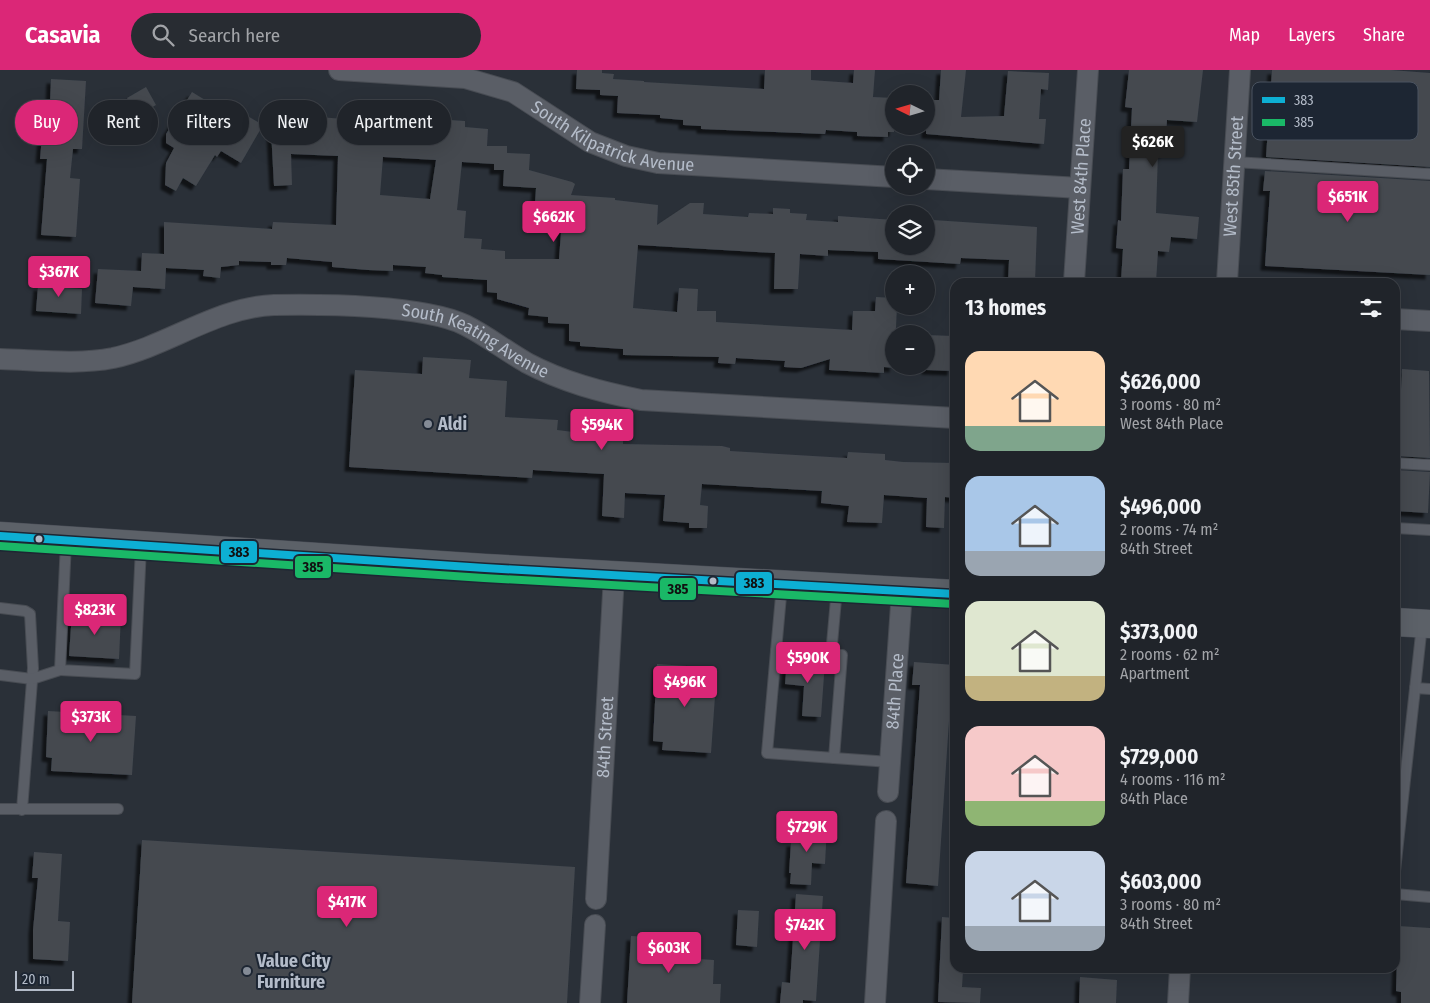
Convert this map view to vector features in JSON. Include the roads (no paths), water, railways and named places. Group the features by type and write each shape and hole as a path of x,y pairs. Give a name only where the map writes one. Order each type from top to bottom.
{"main road":[{"path":"0,536 614,575 950,594"},
{"path":"1400,622 1426,624"}],"street":[{"name":"South Kilpatrick Avenue","path":"339,70 465,78 513,92 590,142 642,160 658,163 885,176"},
{"name":"West 84th Place","path":"1074,278 1088,70"},
{"name":"West 85th Street","path":"1227,278 1240,70"},
{"path":"935,180 1080,188"},
{"name":"South Keating Avenue","path":"0,359 73,361 112,358 146,348 238,310 273,305 390,309 432,315 464,324 526,362 560,378 600,392 641,400 950,418"},
{"path":"1400,319 1430,321"},
{"name":"84th Street","path":"596,899 614,575"},
{"name":"84th Place","path":"888,792 902,591"},
{"path":"875,1003 886,821"},
{"path":"590,1003 595,925"},
{"path":"1178,1003 1180,973"}],"lane":[{"path":"1234,162 1430,174"},
{"path":"1400,463 1430,465"},
{"path":"1400,528 1430,530"},
{"path":"60,670 66,541"},
{"path":"0,675 32,679 60,670 135,674 141,546"},
{"path":"782,585 767,753 890,762"},
{"path":"831,655 837,588"},
{"path":"0,608 25,611 30,614 32,679 22,810"},
{"path":"1400,825 1415,688 1426,624"},
{"path":"776,651 842,655 834,758"},
{"path":"1415,688 1430,689"},
{"path":"0,810 118,809"},
{"path":"1400,894 1430,897"}],"place":[{"name":"Aldi","path":"428,424"},
{"name":"Value City Furniture","path":"247,971"}]}
